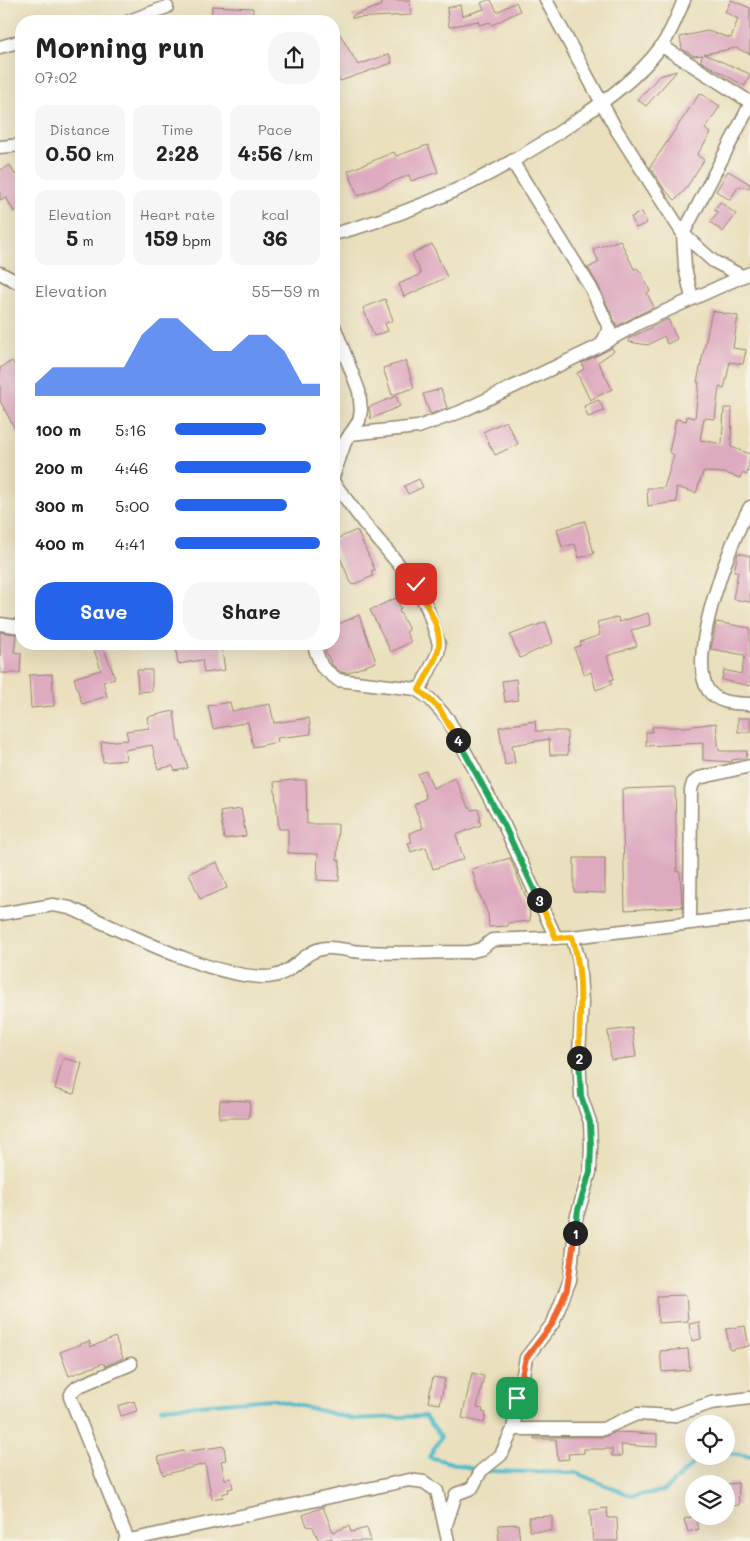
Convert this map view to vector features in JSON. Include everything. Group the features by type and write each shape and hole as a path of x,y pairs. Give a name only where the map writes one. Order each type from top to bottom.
{"street":[{"path":"546,0 637,163 683,234 713,261 746,275"},
{"path":"340,232 378,222 439,200 542,145 602,103 642,69 662,46 684,0"},
{"path":"145,15 167,7"},
{"path":"0,47 15,43"},
{"path":"662,46 750,103 683,234 684,268 692,298"},
{"path":"0,146 15,145"},
{"path":"512,162 592,288 609,328 602,344"},
{"path":"0,273 15,281"},
{"path":"350,434 383,432 436,421 460,412 602,344 692,298 746,275"},
{"path":"340,342 359,391 361,410 359,421 340,455"},
{"path":"340,491 364,523 416,584 428,610 439,644 438,653 419,690"},
{"path":"750,507 710,609 705,631 703,660 704,679 708,690 716,698 724,702 750,704"},
{"path":"0,624 15,626"},
{"path":"315,650 322,667 338,680 419,690 439,708 448,720 504,825 556,938"},
{"path":"690,922 692,783 698,778 750,766"},
{"path":"0,914 53,905 70,908 183,956 226,970 265,977 286,973 310,954 327,948 363,952 470,952 481,949 492,940 572,937 750,916"},
{"path":"446,1525 456,1494 472,1488 481,1471 498,1459 512,1429 526,1358 553,1323 570,1280 576,1219 590,1172 590,1122 581,1096 580,1083 582,1004 580,965 572,937"},
{"path":"131,1364 77,1387 70,1397 126,1541 409,1480 424,1482 437,1491 448,1541"},
{"path":"512,1429 602,1429 637,1414 673,1416 711,1403 750,1398"}],"building":[{"path":"381,0 410,0 411,15 352,18 352,16 382,5"},
{"path":"491,0 497,12 516,2 520,11 492,25 490,22 479,25 478,21 449,27 447,8 460,5 462,16 484,9 481,3"},
{"path":"731,0 750,8 750,54 736,48 704,54 750,74 745,86 700,61 703,55 694,56 682,49 680,37 707,31 731,38 738,19 725,12"},
{"path":"212,6 253,8 252,15 211,15"},
{"path":"340,34 358,65 389,54 392,63 340,81"},
{"path":"677,71 646,106 638,100 659,76"},
{"path":"700,93 720,106 705,129 711,133 697,155 704,160 685,190 675,200 664,189 650,167"},
{"path":"428,145 438,172 411,181 409,175 358,196 348,171 394,152 396,156"},
{"path":"10,165 15,175 14,212 6,197 0,200 0,170"},
{"path":"728,171 750,184 750,188 738,187 730,200 716,191"},
{"path":"720,202 736,214 723,232 710,222 718,212 714,210"},
{"path":"642,212 647,223 636,228 631,217"},
{"path":"620,240 634,269 637,268 642,274 650,291 647,293 654,307 617,326 588,268 599,262 593,249"},
{"path":"432,244 447,277 404,297 399,284 421,274 412,254"},
{"path":"385,299 393,320 385,324 388,331 374,336 363,308"},
{"path":"712,311 738,316 733,348 746,350 743,364 730,362 724,389 719,387 715,419 704,418 700,440 722,444 724,408 732,408 731,447 750,454 747,475 742,473 740,478 725,473 703,472 696,493 676,487 677,502 648,506 647,488 664,488 674,455 669,452 676,419 686,421 687,416 695,418 699,382 697,382"},
{"path":"668,319 677,339 667,344 664,336 648,345 629,342 628,339"},
{"path":"612,348 614,351 598,362 612,389 590,400 577,373 584,369 582,363"},
{"path":"12,361 15,366 15,429 0,401 0,368"},
{"path":"406,361 414,388 392,395 383,368"},
{"path":"441,389 447,408 430,414 423,394"},
{"path":"396,396 400,406 371,419 369,407"},
{"path":"599,400 604,411 588,417 584,406"},
{"path":"506,421 518,444 495,455 483,432"},
{"path":"419,479 423,487 408,494 404,486"},
{"path":"585,521 594,554 579,558 575,544 562,547 557,529"},
{"path":"357,530 375,570 371,571 373,576 352,585 340,558 340,537"},
{"path":"738,553 750,556 750,602 733,599 738,572 734,571"},
{"path":"396,598 401,608 399,610 409,630 406,632 411,642 391,652 370,610"},
{"path":"648,613 651,625 631,630 637,646 607,656 614,679 610,680 612,684 596,690 591,672 585,675 574,648 581,645 580,642 600,635 597,622 618,617 619,622"},
{"path":"359,615 376,662 347,673 341,672 332,665 325,650 340,650 340,623"},
{"path":"546,622 553,643 520,658 510,635"},
{"path":"716,622 750,628 750,686 722,680 724,670 741,674 745,655 711,649"},
{"path":"0,632 15,634 14,652 21,653 20,673 1,673"},
{"path":"94,650 104,650 115,678 103,682 107,696 82,704 74,678 101,670"},
{"path":"176,650 222,650 225,670 204,673 202,660 178,664"},
{"path":"137,670 152,670 152,691 138,692"},
{"path":"52,674 54,706 31,708 29,675"},
{"path":"516,679 518,700 505,702 502,681"},
{"path":"230,702 232,711 270,704 274,723 309,718 311,734 277,738 278,742 253,747 248,722 213,729 208,706"},
{"path":"174,711 178,742 180,741 188,768 175,771 173,766 158,769 152,745 125,750 126,760 103,762 101,742 128,740 126,731 149,728 147,717"},
{"path":"738,718 750,718 750,732 738,732"},
{"path":"535,721 536,731 567,731 568,755 550,755 549,739 512,745 515,763 505,765 499,727"},
{"path":"716,723 719,751 747,751 746,758 732,760 732,762 703,760 703,743 646,746 646,732 652,732 652,727 686,727"},
{"path":"426,771 433,788 455,778 467,805 471,810 478,809 481,818 479,819 481,825 456,835 464,859 433,869 426,847 411,852 408,843 412,842 409,833 423,828 414,805 426,798 418,774"},
{"path":"306,780 307,824 338,824 337,860 340,860 339,881 317,880 318,854 288,853 288,829 279,829 274,782"},
{"path":"675,787 677,872 680,872 682,907 625,910 622,789"},
{"path":"241,809 246,836 224,839 220,812"},
{"path":"510,858 529,904 530,921 508,923 508,926 489,927 488,914 478,891 472,869"},
{"path":"574,858 605,858 605,893 574,892"},
{"path":"217,862 227,888 200,899 189,873"},
{"path":"632,1028 636,1057 611,1060 608,1031"},
{"path":"63,1058 82,1063 74,1094 55,1089"},
{"path":"220,1100 250,1101 249,1118 219,1118"},
{"path":"686,1295 688,1321 658,1323 657,1296"},
{"path":"699,1322 701,1339 692,1341 689,1324"},
{"path":"745,1326 749,1346 730,1350 726,1329"},
{"path":"115,1337 123,1358 105,1366 104,1363 69,1376 60,1352 89,1341 91,1347"},
{"path":"688,1349 690,1370 662,1372 660,1351"},
{"path":"472,1373 484,1376 477,1408 483,1409 482,1412 486,1413 484,1423 462,1418"},
{"path":"433,1377 445,1379 440,1404 428,1402"},
{"path":"134,1401 137,1411 121,1416 118,1406"},
{"path":"617,1432 657,1434 657,1447 621,1445 622,1456 612,1456 612,1449 584,1449 584,1453 568,1454 569,1459 558,1460 556,1439 534,1439 534,1437 603,1437"},
{"path":"224,1446 226,1460 221,1461 225,1479 231,1478 233,1488 228,1489 229,1492 222,1494 223,1497 212,1499 205,1464 163,1475 158,1457 183,1451"},
{"path":"735,1483 738,1483 739,1505 735,1505"},
{"path":"323,1507 333,1532 349,1526 351,1532 367,1528 371,1541 331,1541 332,1538 319,1541 313,1527 307,1526 303,1515"},
{"path":"607,1508 608,1518 617,1518 618,1541 593,1541 590,1510"},
{"path":"552,1516 552,1531 529,1531 529,1517"},
{"path":"518,1524 520,1541 499,1541 498,1525"},
{"path":"686,1525 698,1525 699,1529 688,1532"}],"waterway":[{"path":"161,1408 272,1399 354,1419 425,1416 441,1437 429,1457 478,1470"},
{"path":"735,1454 750,1456"},
{"path":"487,1471 576,1473 632,1496 664,1491 691,1465"}],"route":[{"path":"416,584 438,633 439,644 438,653 419,690 439,708 448,720 504,825 556,938 572,937 580,965 579,984 582,1004 579,1055 580,1083 581,1096 590,1122 590,1172 576,1219 570,1280 553,1323 526,1358 517,1398"}]}
